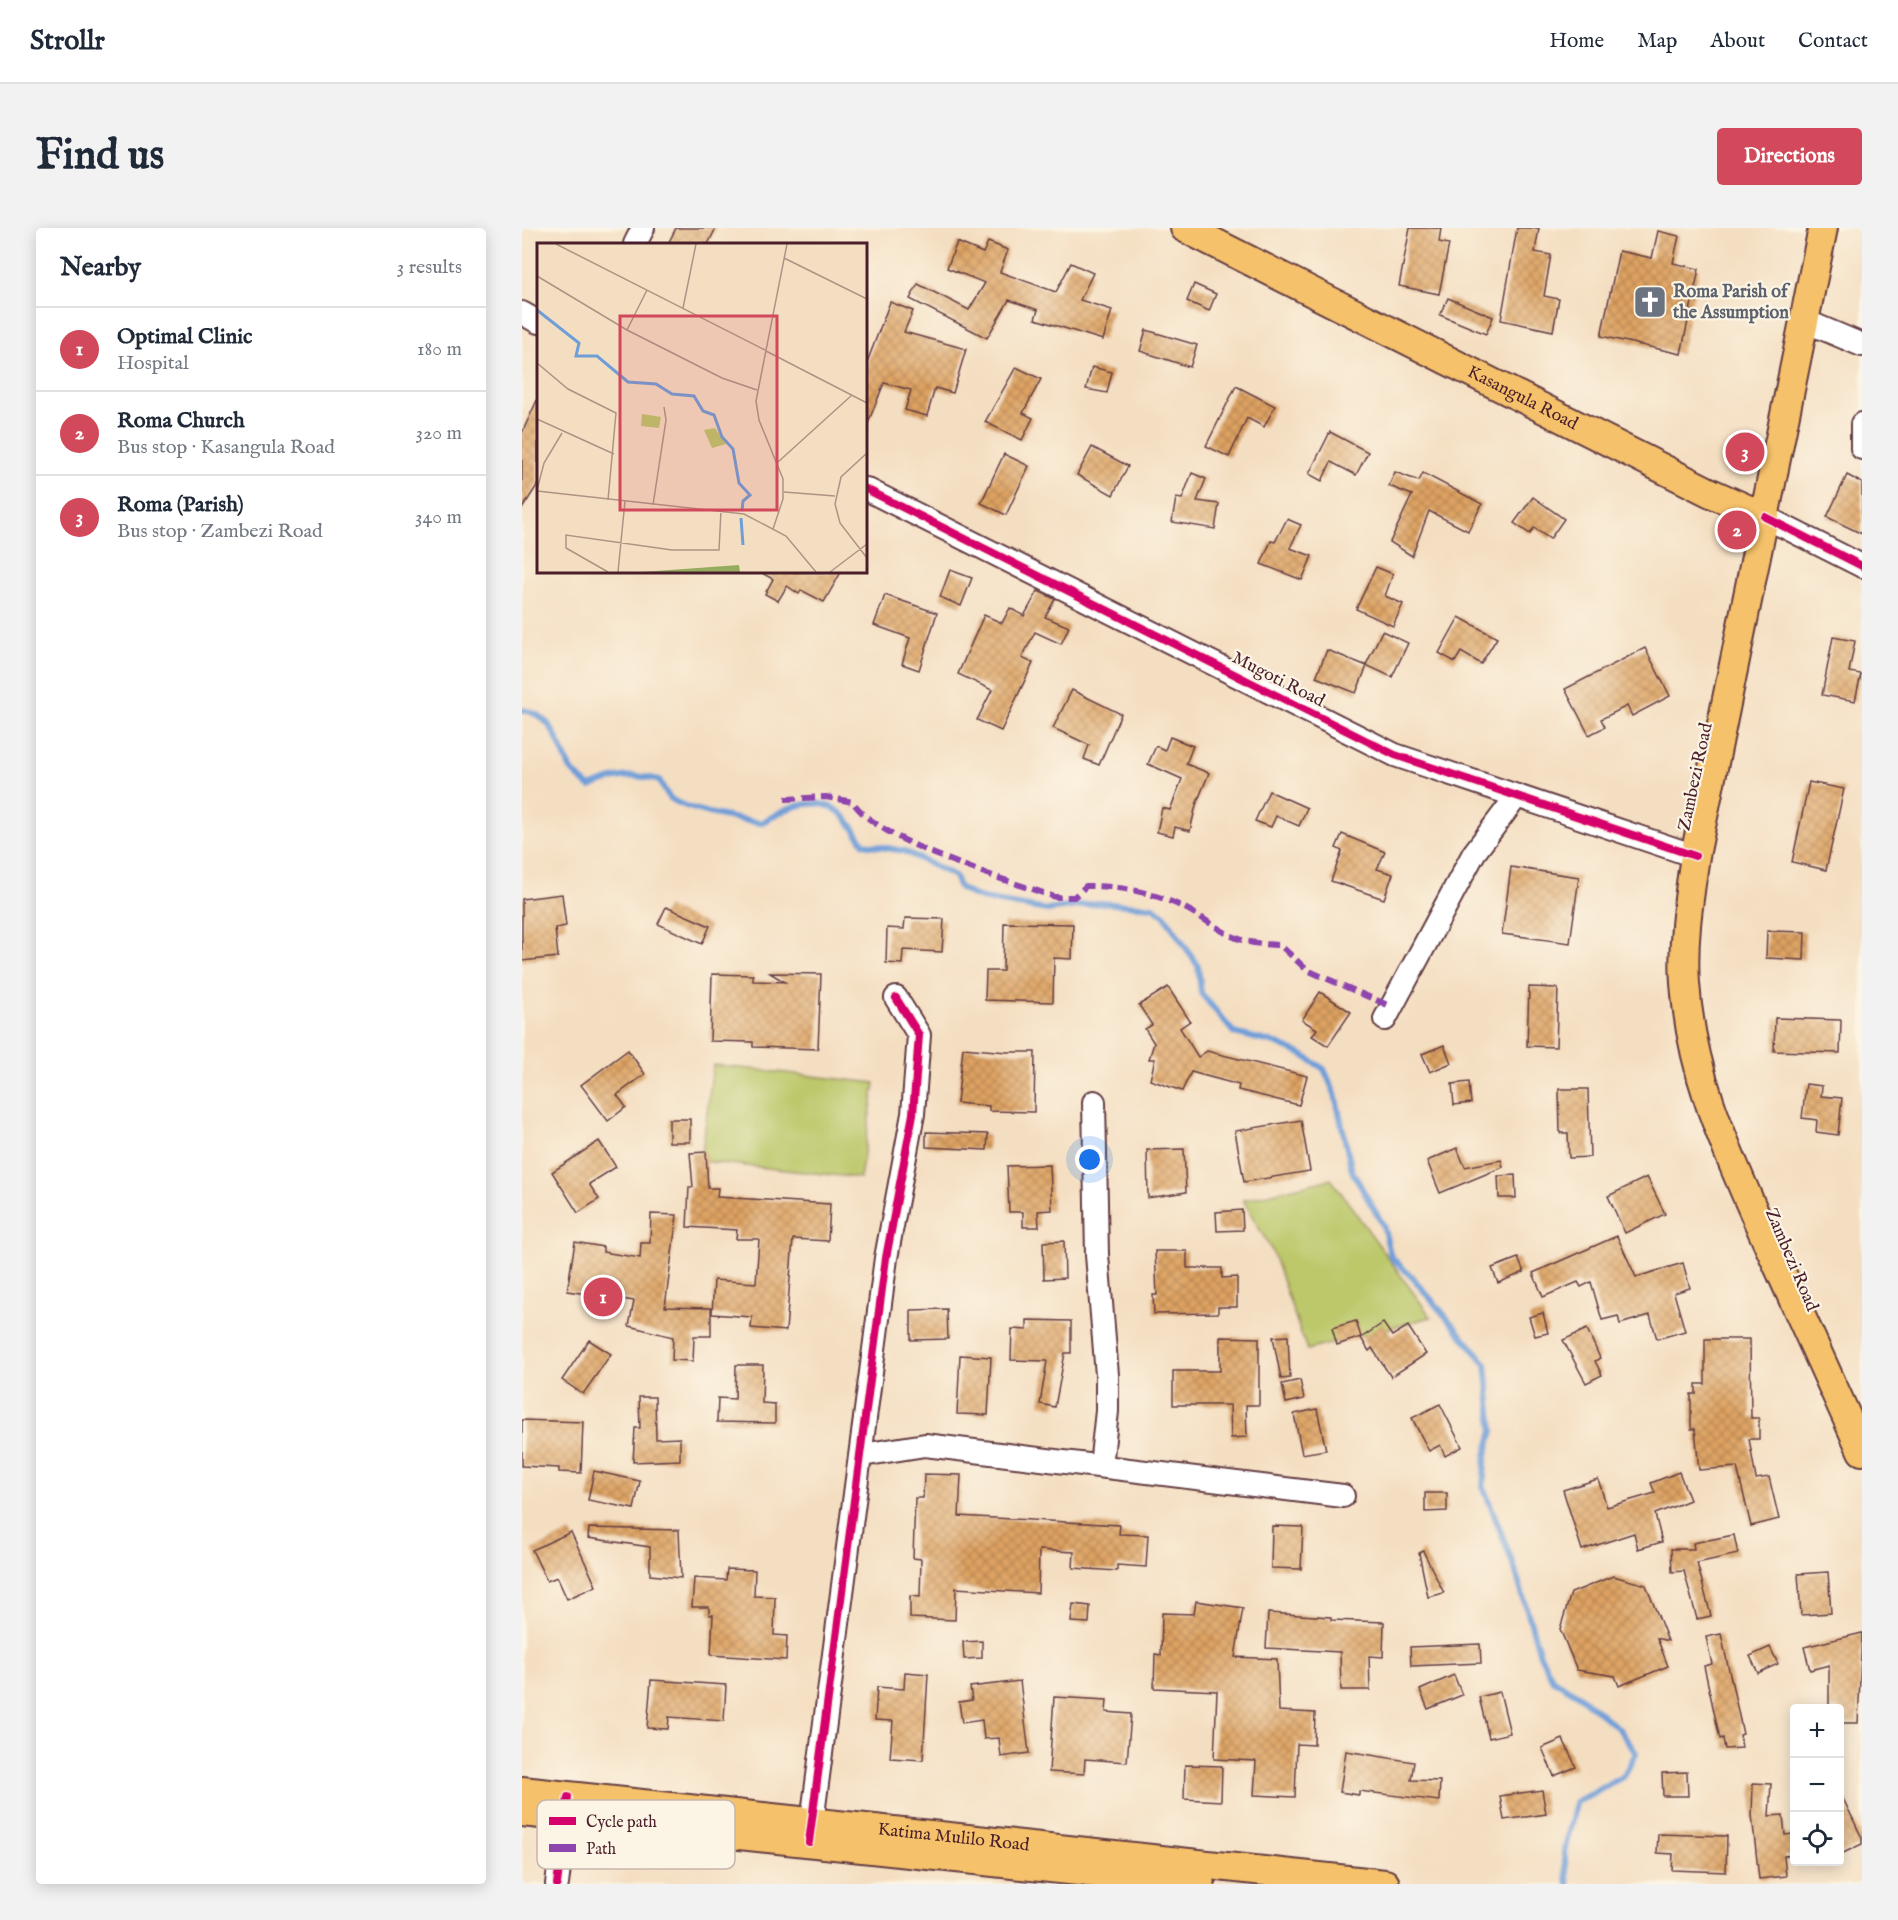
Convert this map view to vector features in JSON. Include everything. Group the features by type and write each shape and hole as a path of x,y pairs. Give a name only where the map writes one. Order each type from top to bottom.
{"main road":[{"name":"Kasangula Road","path":"1185,228 1711,493 1765,517"},
{"name":"Zambezi Road","path":"1823,228 1695,856 1687,908 1685,982 1700,1076 1729,1159 1862,1451"},
{"name":"Katima Mulilo Road","path":"522,1791 546,1800"},
{"name":"Katima Mulilo Road","path":"522,1812 537,1811"},
{"name":"Katima Mulilo Road","path":"735,1825 1383,1884"},
{"name":"Katima Mulilo Road","path":"810,1832 1200,1884"}],"street":[{"path":"636,243 643,228"},
{"path":"522,313 537,321"},
{"path":"1805,321 1862,345"},
{"path":"1862,424 1862,448"},
{"name":"Mugoti Road","path":"867,490 1395,755 1695,856"},
{"name":"Kasangula Road","path":"1765,517 1862,566"},
{"path":"1385,1019 1474,853 1516,796"},
{"path":"810,1832 862,1455 886,1258 913,1114 919,1035 896,998"},
{"path":"1094,1102 1096,1255 1107,1375 1107,1411 1101,1466"},
{"path":"862,1455 925,1445 1343,1496"},
{"path":"557,1884 559,1869"}],"green space":[{"path":"713,1065 875,1083 860,1178 701,1161"},
{"path":"1331,1179 1431,1317 1307,1350 1272,1251 1243,1200"}],"building":[{"path":"676,228 716,228 708,243 668,243"},
{"path":"1410,228 1441,228 1439,242 1449,244 1439,294 1399,286"},
{"path":"1517,228 1539,228 1535,252 1551,255 1544,296 1559,299 1553,331 1501,320"},
{"name":"Roma Parish of the Assumption","path":"1658,231 1679,236 1673,263 1699,269 1681,354 1601,336 1619,251 1652,258"},
{"path":"957,242 983,253 988,242 1008,250 1000,272 1056,292 1071,263 1093,273 1080,300 1112,310 1103,340 1035,319 1038,310 1009,300 987,338 910,299 918,284 969,310 985,283 947,268"},
{"path":"1194,284 1216,294 1209,311 1187,301"},
{"path":"1448,298 1493,317 1486,334 1440,315"},
{"path":"890,302 913,311 904,332 966,349 953,393 935,388 927,416 905,410 911,390 884,383 867,426 867,362"},
{"path":"1146,330 1197,345 1190,367 1140,351"},
{"path":"1016,367 1041,379 1023,413 1033,418 1022,440 985,422"},
{"path":"1092,367 1112,372 1107,393 1086,389"},
{"path":"1236,386 1275,406 1264,427 1247,418 1229,457 1206,446"},
{"path":"537,400 537,486 522,509 522,433"},
{"path":"1330,432 1368,452 1356,475 1331,462 1322,481 1309,474"},
{"path":"1092,447 1128,466 1113,495 1077,475"},
{"path":"1004,454 1029,466 1006,515 981,503"},
{"path":"1395,472 1419,481 1423,473 1482,504 1468,531 1429,511 1412,556 1390,542 1412,495 1389,486"},
{"path":"1192,473 1206,479 1197,501 1219,504 1215,529 1172,522 1176,498 1182,499"},
{"path":"1847,475 1862,483 1862,534 1827,517"},
{"path":"1533,497 1564,519 1550,539 1534,528 1530,534 1514,523"},
{"path":"1287,519 1301,525 1290,548 1312,556 1302,580 1261,564 1271,541 1275,542"},
{"path":"1376,567 1393,574 1385,596 1403,604 1393,626 1356,609"},
{"path":"950,570 972,578 961,606 940,597"},
{"path":"762,573 840,573 824,602 801,590 799,594 787,586 778,601 765,594 773,579"},
{"path":"1038,591 1055,599 1045,617 1069,627 1061,644 1035,632 1022,658 1033,663 1001,731 977,720 992,690 958,674 984,615 1002,623 1010,608 1024,616"},
{"path":"885,595 937,613 919,670 902,664 910,638 874,625"},
{"path":"1459,617 1497,638 1481,664 1461,652 1455,662 1439,653"},
{"path":"1382,631 1408,643 1392,677 1366,665"},
{"path":"1833,637 1855,641 1849,672 1861,674 1855,701 1822,695"},
{"path":"1645,648 1670,696 1632,716 1627,706 1601,719 1605,727 1589,735 1565,689"},
{"path":"1327,650 1367,666 1356,693 1316,677"},
{"path":"1072,690 1121,714 1099,765 1084,759 1089,745 1053,728"},
{"path":"1170,737 1193,746 1186,764 1209,773 1196,805 1190,831 1175,827 1173,836 1157,832 1162,808 1170,810 1182,779 1148,764 1156,746 1165,750"},
{"path":"1809,782 1844,789 1826,870 1792,862"},
{"path":"1269,791 1307,808 1299,826 1276,816 1271,827 1255,821"},
{"path":"1342,834 1385,852 1377,869 1393,874 1384,899 1331,881 1342,851 1336,848"},
{"path":"1511,867 1579,877 1570,943 1502,934"},
{"path":"562,894 566,926 555,928 558,957 522,961 522,899"},
{"path":"666,907 710,926 702,944 658,924"},
{"path":"905,918 944,919 942,952 903,950 902,964 886,963 887,928 904,929"},
{"path":"1004,923 1073,924 1072,959 1054,958 1053,1002 985,1000 986,971 1003,971"},
{"path":"1767,931 1805,932 1804,960 1766,958"},
{"path":"770,973 821,974 818,1049 753,1047 753,1042 710,1041 712,974 753,975 753,981 785,982"},
{"path":"1168,987 1190,1021 1180,1028 1198,1057 1207,1051 1307,1076 1299,1105 1238,1090 1239,1085 1191,1072 1182,1091 1150,1080 1155,1059 1149,1059 1154,1043 1145,1029 1152,1025 1139,1005"},
{"path":"1529,987 1558,988 1556,1047 1527,1046"},
{"path":"1320,992 1351,1012 1328,1046 1312,1036 1317,1029 1302,1020"},
{"path":"1775,1018 1841,1020 1840,1053 1774,1051"},
{"path":"1444,1045 1451,1063 1430,1072 1422,1054"},
{"path":"963,1048 1035,1052 1034,1112 989,1111 989,1106 957,1103"},
{"path":"628,1050 645,1074 617,1095 626,1107 608,1121 581,1085"},
{"path":"1469,1082 1471,1103 1454,1105 1452,1084"},
{"path":"1806,1084 1822,1086 1821,1096 1842,1098 1838,1135 1816,1132 1817,1120 1802,1118"},
{"path":"1559,1089 1588,1089 1590,1157 1569,1158 1568,1133 1560,1133"},
{"path":"669,1119 690,1119 690,1142 669,1142"},
{"path":"1301,1120 1310,1171 1244,1182 1235,1131"},
{"path":"926,1132 988,1134 987,1150 926,1147"},
{"path":"599,1141 616,1167 589,1184 599,1199 578,1213 552,1172"},
{"path":"1457,1148 1465,1167 1501,1160 1503,1167 1440,1193 1427,1161"},
{"path":"1184,1149 1186,1192 1148,1198 1147,1150"},
{"path":"706,1152 708,1188 718,1188 717,1197 830,1204 828,1241 793,1239 786,1331 751,1328 752,1317 712,1314 714,1280 756,1283 759,1239 736,1239 737,1230 687,1227 689,1187 693,1187 690,1153"},
{"path":"1050,1165 1052,1210 1038,1211 1039,1227 1023,1227 1023,1212 1009,1212 1007,1166"},
{"path":"1515,1175 1516,1198 1499,1198 1498,1176"},
{"path":"1647,1177 1665,1214 1625,1233 1608,1196"},
{"path":"1242,1210 1243,1230 1217,1231 1216,1212"},
{"path":"651,1214 677,1215 665,1307 711,1308 711,1336 694,1336 693,1361 672,1360 673,1337 629,1326 634,1301 567,1291 575,1242 603,1247 603,1252 640,1258 641,1243 650,1243"},
{"path":"1617,1236 1636,1277 1683,1263 1690,1288 1674,1293 1685,1331 1657,1339 1650,1315 1620,1324 1618,1316 1602,1320 1591,1282 1581,1287 1578,1282 1543,1297 1533,1273"},
{"path":"1064,1241 1065,1278 1044,1279 1043,1242"},
{"path":"1155,1251 1187,1251 1187,1268 1222,1268 1222,1278 1237,1277 1237,1307 1218,1307 1218,1313 1154,1314 1153,1295 1157,1295"},
{"path":"1518,1258 1524,1272 1498,1283 1492,1268"},
{"path":"947,1309 948,1339 911,1340 911,1310"},
{"path":"1543,1313 1548,1333 1535,1336 1529,1317"},
{"path":"1027,1320 1071,1321 1071,1353 1065,1353 1055,1407 1040,1404 1047,1361 1011,1360 1012,1329 1027,1330"},
{"path":"1356,1321 1361,1337 1337,1345 1332,1328"},
{"path":"1383,1323 1392,1336 1408,1326 1426,1354 1391,1377 1372,1348 1369,1351 1361,1338"},
{"path":"1587,1329 1600,1358 1595,1361 1602,1375 1586,1383 1563,1340"},
{"path":"1288,1336 1290,1378 1281,1379 1273,1337"},
{"path":"1220,1337 1259,1338 1259,1405 1246,1405 1247,1437 1231,1438 1230,1405 1173,1405 1173,1371 1220,1371"},
{"path":"1705,1339 1750,1339 1751,1418 1759,1418 1759,1439 1749,1439 1756,1479 1769,1477 1779,1519 1751,1526 1737,1467 1699,1470 1695,1429 1691,1429 1691,1394 1696,1394 1696,1384 1705,1384"},
{"path":"589,1340 611,1354 583,1394 562,1380"},
{"path":"960,1355 991,1357 988,1415 957,1414"},
{"path":"736,1365 763,1365 762,1403 775,1404 775,1423 717,1422 718,1398 735,1399"},
{"path":"1300,1380 1304,1399 1286,1403 1282,1384"},
{"path":"639,1397 655,1397 656,1439 680,1438 680,1460 633,1462 635,1428 640,1428"},
{"path":"1440,1404 1462,1447 1445,1456 1440,1445 1429,1451 1412,1418"},
{"path":"1317,1409 1326,1450 1302,1454 1294,1414"},
{"path":"522,1420 583,1422 581,1473 559,1472 559,1468 522,1466"},
{"path":"594,1471 640,1481 634,1509 588,1500"},
{"path":"1679,1472 1690,1500 1655,1514 1662,1542 1638,1549 1634,1533 1582,1550 1563,1490 1598,1479 1607,1507 1655,1493 1651,1483"},
{"path":"924,1474 961,1475 959,1516 1120,1525 1119,1534 1148,1535 1146,1567 1117,1565 1117,1571 1073,1568 1074,1552 1039,1550 1038,1593 956,1588 955,1620 910,1618 910,1596 920,1597 921,1559 913,1558 915,1498 923,1498"},
{"path":"1425,1493 1447,1493 1447,1511 1425,1512"},
{"path":"1272,1526 1303,1527 1301,1569 1271,1568"},
{"path":"589,1528 679,1530 681,1578 650,1575 650,1547 588,1538"},
{"path":"571,1532 596,1586 567,1599 557,1577 547,1581 532,1550"},
{"path":"1734,1535 1738,1554 1697,1563 1711,1616 1697,1619 1684,1571 1672,1572 1671,1549 1694,1549 1693,1543"},
{"path":"1423,1551 1444,1593 1428,1597 1419,1553"},
{"path":"727,1569 755,1570 754,1596 775,1597 774,1635 787,1636 786,1660 711,1655 713,1615 709,1615 709,1607 692,1607 694,1578 726,1580"},
{"path":"1828,1572 1831,1613 1801,1615 1798,1574"},
{"path":"1613,1576 1646,1585 1668,1641 1657,1638 1668,1666 1619,1686 1615,1676 1577,1670 1560,1629 1571,1593"},
{"path":"1196,1601 1243,1608 1235,1657 1277,1659 1279,1711 1315,1713 1314,1745 1297,1744 1295,1797 1254,1795 1256,1761 1214,1759 1217,1691 1154,1688 1155,1654 1161,1655 1162,1613 1194,1614"},
{"path":"1073,1604 1090,1606 1089,1623 1071,1622"},
{"path":"1268,1613 1331,1617 1331,1620 1384,1622 1383,1657 1369,1656 1370,1690 1341,1690 1340,1652 1266,1648"},
{"path":"1862,1633 1858,1723 1844,1723 1844,1704 1829,1704 1829,1665 1810,1670 1804,1647"},
{"path":"1721,1634 1743,1734 1740,1735 1742,1748 1725,1749 1723,1738 1720,1739 1704,1666 1712,1664 1706,1637"},
{"path":"982,1641 982,1658 964,1659 963,1642"},
{"path":"1480,1644 1481,1663 1411,1666 1410,1647"},
{"path":"1770,1647 1778,1664 1758,1673 1750,1656"},
{"path":"905,1672 928,1674 923,1760 890,1758 893,1721 875,1720 877,1687 904,1689"},
{"path":"1454,1675 1462,1695 1428,1709 1420,1690"},
{"path":"651,1680 726,1685 724,1721 669,1717 668,1729 647,1728"},
{"path":"1020,1681 1029,1753 1001,1757 999,1738 984,1739 982,1720 962,1723 959,1702 972,1700 970,1687"},
{"path":"1500,1692 1510,1733 1489,1738 1479,1697"},
{"path":"1054,1697 1107,1700 1106,1712 1131,1714 1127,1762 1085,1759 1084,1774 1049,1772"},
{"path":"1563,1739 1576,1767 1554,1776 1542,1748"},
{"path":"1346,1751 1414,1762 1411,1780 1440,1781 1439,1801 1359,1791 1359,1795 1340,1792"},
{"path":"1185,1765 1222,1766 1221,1801 1184,1799"},
{"path":"1687,1772 1688,1796 1663,1796 1662,1773"},
{"path":"1753,1783 1771,1784 1769,1816 1783,1815 1785,1835 1790,1834 1790,1855 1784,1856 1786,1876 1759,1879 1752,1815"},
{"path":"1542,1790 1546,1814 1504,1820 1500,1796"},
{"path":"1844,1800 1862,1838 1862,1844 1844,1853"},
{"path":"1658,1834 1727,1836 1726,1872 1672,1870 1673,1854 1657,1853"}],"waterway":[{"path":"522,710 533,713 548,724 570,768 590,787 624,777 650,778 659,780 669,797 676,802 712,814 761,823 796,806 824,805 842,814 864,844 904,851 955,876 959,887 972,895 1047,910 1100,903 1153,907 1165,916 1198,966 1201,993 1234,1033 1275,1043 1301,1054 1324,1069 1335,1094 1352,1171 1383,1225 1391,1257 1412,1277 1486,1364 1493,1431 1486,1455 1483,1486 1515,1569 1540,1655 1553,1680 1577,1694 1619,1729 1636,1753 1624,1776 1576,1802 1564,1853 1568,1884"}],"marked path":[{"path":"785,799 826,797 853,802 867,817 916,846 1055,897 1074,897 1086,886 1114,887 1154,895 1179,905 1242,940 1280,945 1307,970 1392,1007"}],"cycle path":[{"path":"867,490 1395,755 1695,856"},
{"path":"1765,517 1862,566"},
{"path":"809,1842 886,1258 913,1114 919,1035 896,998"},
{"path":"557,1884 559,1869"}],"place":[{"name":"Roma Parish of the Assumption","path":"1650,302"},
{"name":"Roma (Parish)","path":"1745,452"},
{"name":"Roma Church","path":"1737,530"},
{"name":"Optimal Clinic","path":"603,1297"}]}
